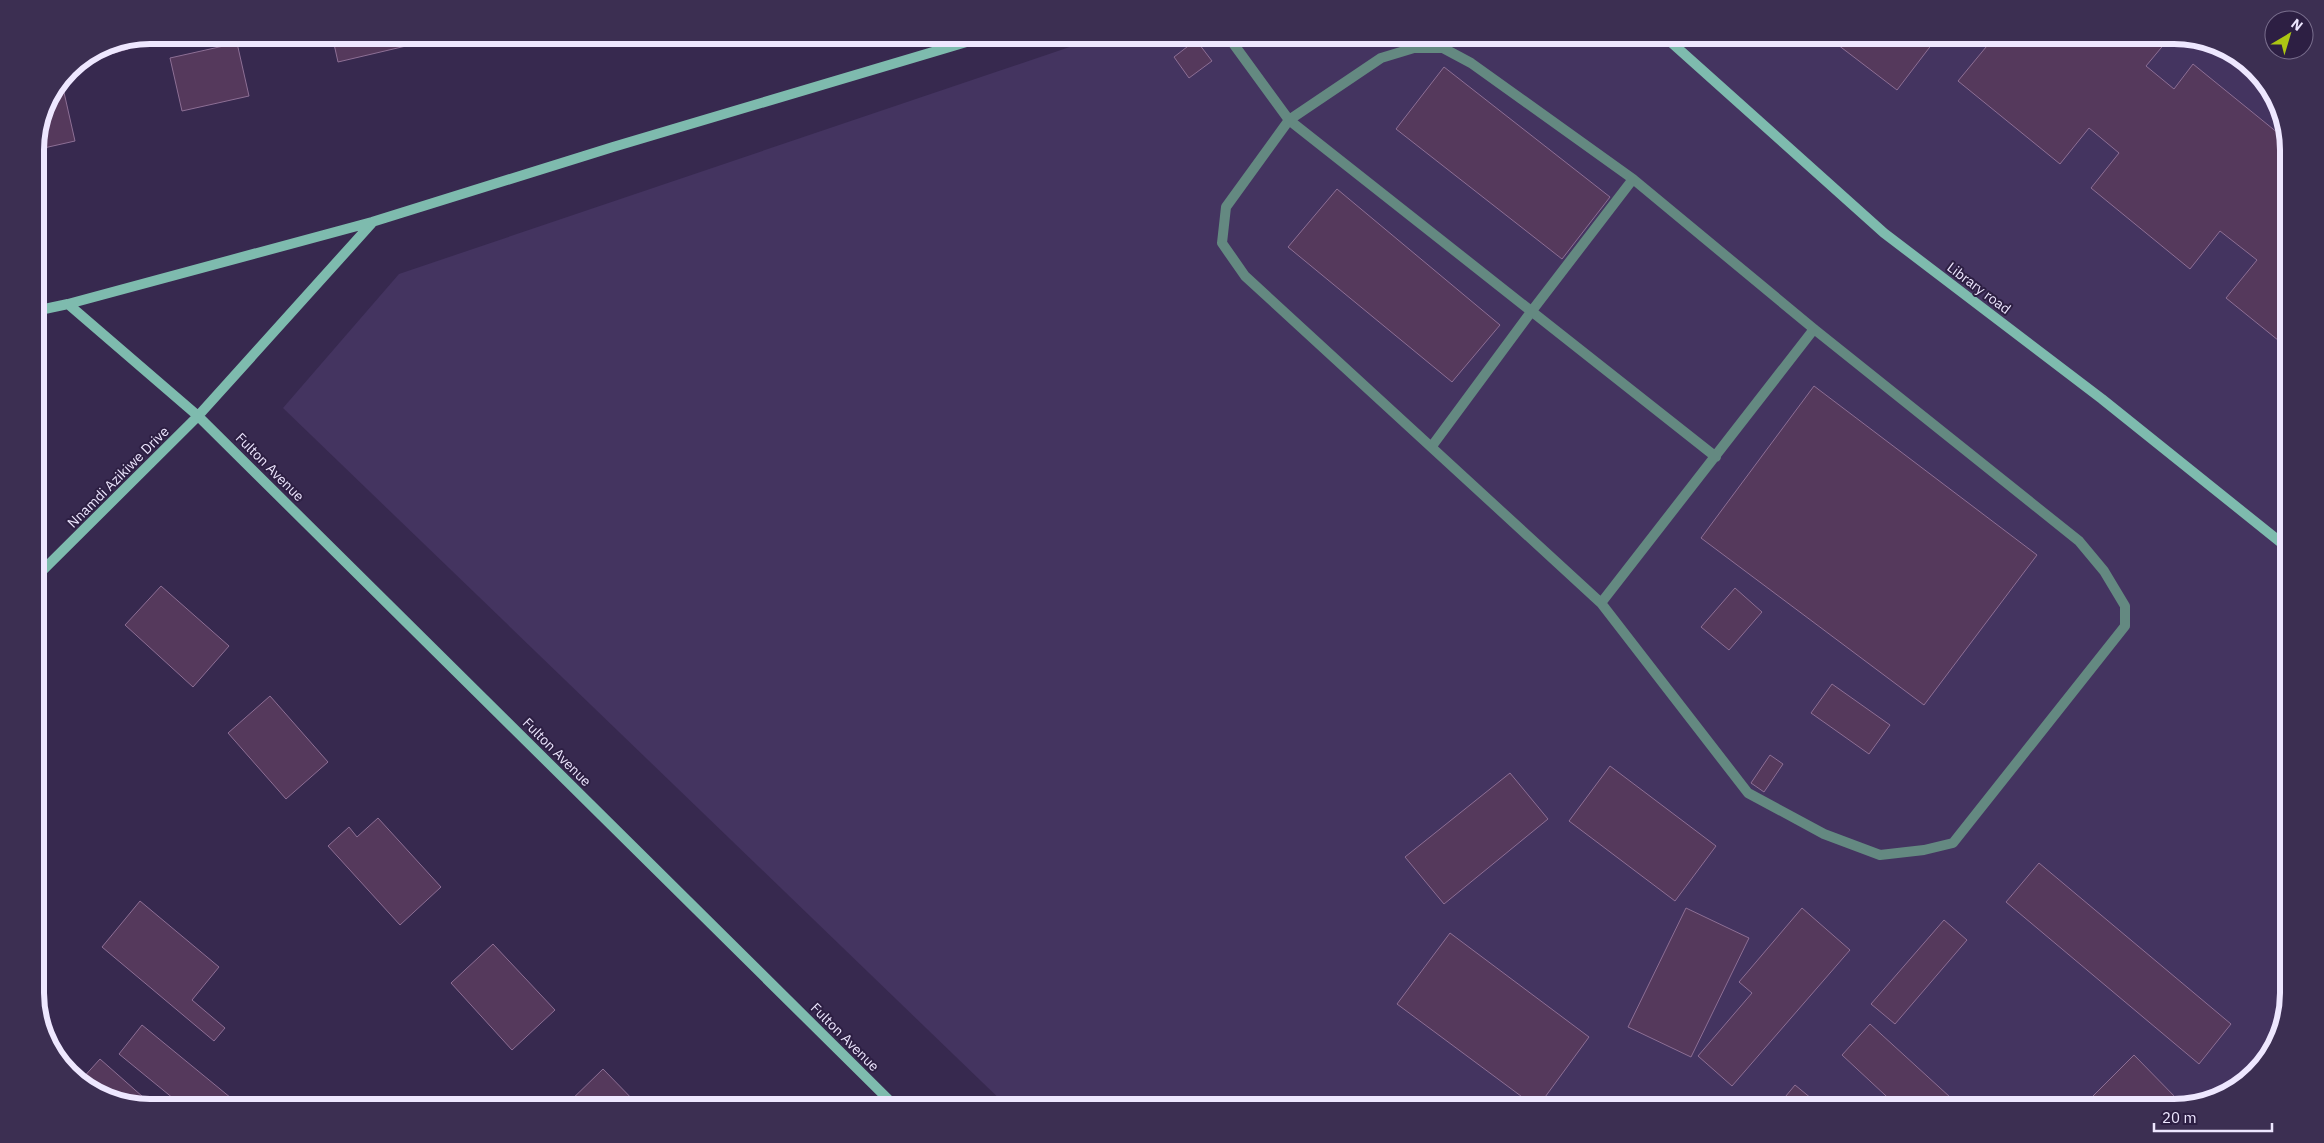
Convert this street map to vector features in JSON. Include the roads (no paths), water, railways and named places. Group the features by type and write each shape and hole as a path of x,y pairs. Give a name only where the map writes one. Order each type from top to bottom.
{"street":[{"path":"44,309 372,222 613,147 960,44"},
{"name":"Library road","path":"1673,44 1884,233 2102,399 2280,542"},
{"name":"Nnamdi Azikiwe Drive","path":"44,569 198,416 372,222"},
{"name":"Fulton Avenue","path":"68,304 198,416 888,1099"}],"lane":[{"path":"1234,44 1289,120 1716,457"},
{"path":"1414,48 1443,48 1471,63 1633,179 1814,330 2079,541 2104,571 2125,606 2125,626 1953,843 1924,850 1880,856 1824,834 1748,793 1600,603 1432,446 1245,276 1222,243 1226,208 1289,120 1381,58 1414,48"},
{"path":"1432,446 1633,179"},
{"path":"1600,603 1814,330"}]}
